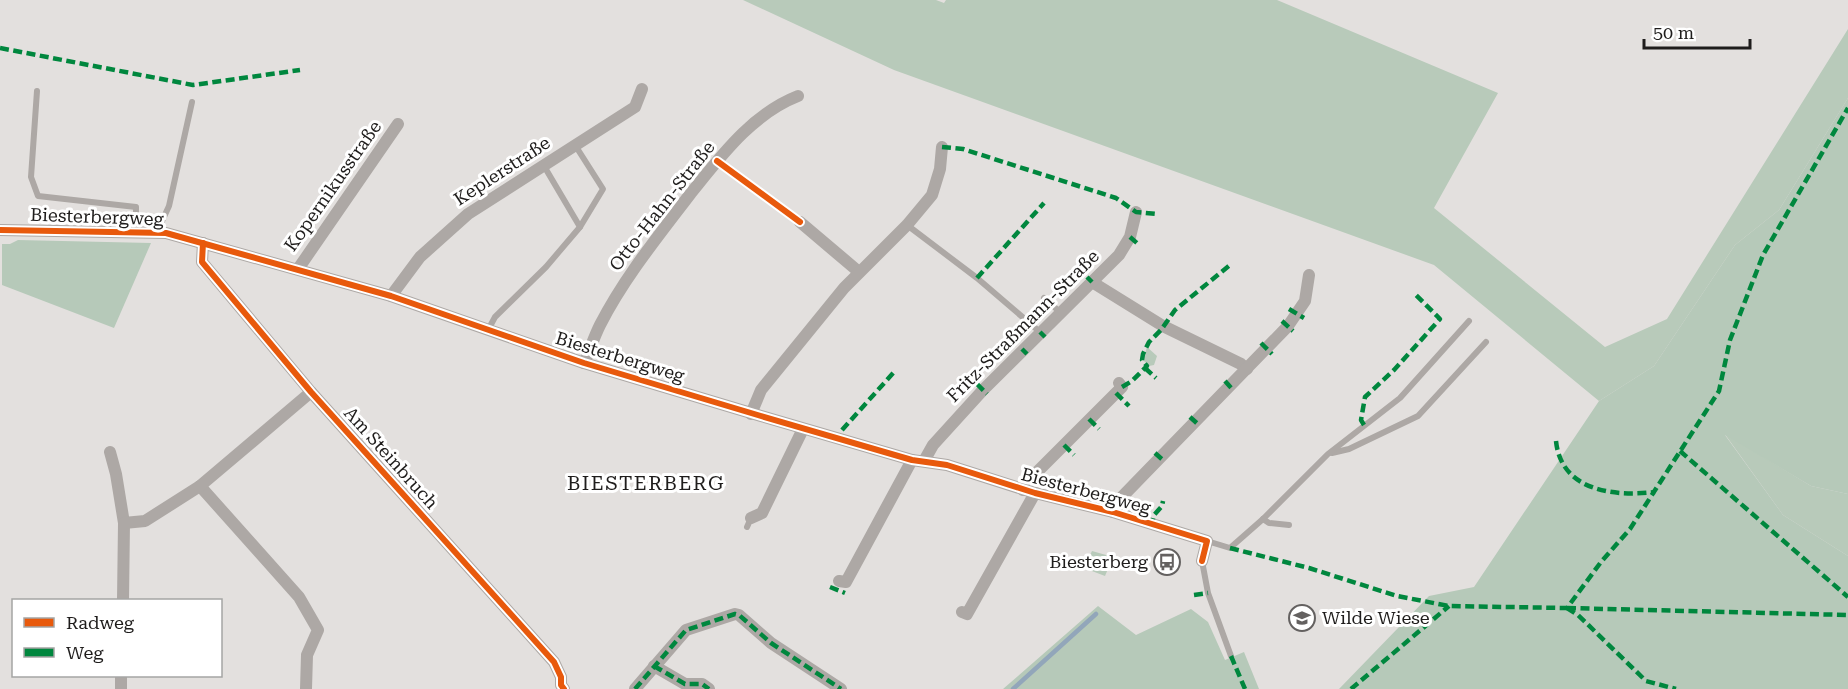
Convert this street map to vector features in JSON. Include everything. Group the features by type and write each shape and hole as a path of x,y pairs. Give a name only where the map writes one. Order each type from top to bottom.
{"street":[{"name":"Keplerstraße","path":"392,296 420,256 468,214 635,107 642,88"},
{"name":"Otto-Hahn-Straße","path":"584,363 600,326 621,289 665,226 710,170 757,119 798,96"},
{"name":"Kopernikusstraße","path":"298,268 398,124"},
{"path":"752,414 761,390 844,288 907,225 932,195 940,170 942,147"},
{"name":"Fritz-Straßmann-Straße","path":"838,581 846,582 918,460 983,390 1122,250 1130,237 1136,212"},
{"path":"800,222 860,272"},
{"name":"Biesterbergweg","path":"0,230 166,233 392,296 584,363 802,429 918,460 947,465 1029,491 1113,512 1208,542"},
{"name":"Am Steinbruch","path":"203,243 202,262 311,392 554,662 561,676 561,688"},
{"path":"1113,512 1118,501 1298,314 1305,302 1309,275"},
{"path":"1092,282 1163,326 1247,369"},
{"path":"962,612 967,614 1029,491 1032,477 1122,387 1119,383"},
{"path":"124,523 145,521 200,486 311,392"},
{"path":"749,523 762,513 802,429"},
{"path":"110,452 124,523 123,599"},
{"path":"200,486 299,597 318,630 307,655 306,689"},
{"path":"1202,561 1208,542"},
{"path":"636,689 686,630 735,614 771,643 841,689"},
{"path":"654,666 685,684 702,684 709,689"}],"lane":[{"path":"37,91 31,177 38,196 136,207 136,232"},
{"path":"156,233 169,206 192,102"},
{"path":"488,330 495,317 546,267 580,227 603,189 575,145"},
{"path":"543,165 580,227"},
{"path":"907,225 977,278 1040,332"},
{"path":"1044,298 1060,312"},
{"name":"Biesterbergweg","path":"1208,542 1230,548 1263,519 1328,454 1400,398 1469,321"},
{"path":"1328,454 1349,449 1418,416 1486,342"},
{"path":"1263,519 1269,524 1289,525"},
{"path":"1202,561 1208,592 1231,656"}],"green space":[{"path":"743,0 936,0 944,3 946,0 1277,0 1498,93 1434,208 1605,347 1667,319 1848,29 1848,98 1779,210 1735,245 1654,366 1599,401 1434,265 894,70"},
{"path":"1848,98 1848,494 1811,486 1725,435 1783,515 1848,556 1848,689 1339,689 1429,596 1474,587 1599,401 1654,366 1735,245 1779,210"},
{"path":"18,240 151,243 114,328 2,285 2,244 10,244"},
{"path":"1147,347 1157,356 1154,365 1149,366 1143,360"},
{"path":"1724,433 1811,486 1848,494 1848,556 1783,515"},
{"path":"1092,551 1113,557 1105,576 1084,568"},
{"path":"1098,606 1136,635 1191,609 1208,622 1225,660 1244,652 1259,689 1003,689"}],"waterway":[{"path":"1013,689 1096,614"}],"marked path":[{"path":"0,48 193,85 300,70"},
{"path":"1230,548 1309,568 1397,596 1449,606 1567,608 1601,562 1630,529 1719,391 1730,340 1763,255 1848,108"},
{"path":"942,147 963,149 1116,198 1136,212 1157,214"},
{"path":"977,278 1044,203"},
{"path":"1130,237 1138,244"},
{"path":"1122,387 1132,381 1147,366 1142,360 1143,354 1149,342 1175,310 1230,265"},
{"path":"1087,277 1092,282"},
{"path":"1364,425 1361,420 1365,397 1394,370 1440,319 1415,294"},
{"path":"1289,309 1304,318"},
{"path":"1282,321 1293,331"},
{"path":"1040,332 1045,337"},
{"path":"1261,343 1272,354"},
{"path":"1022,349 1027,354"},
{"path":"1145,368 1156,378"},
{"path":"842,430 895,371"},
{"path":"1225,381 1234,391"},
{"path":"977,384 987,394"},
{"path":"1116,393 1129,406"},
{"path":"1190,417 1200,426"},
{"path":"1089,419 1099,429"},
{"path":"1556,441 1560,458 1568,471 1592,487 1623,493 1655,492"},
{"path":"1064,445 1074,455"},
{"path":"1680,451 1848,597"},
{"path":"1155,453 1164,461"},
{"path":"1036,473 1039,477"},
{"path":"1151,527 1154,515 1162,506 1163,501"},
{"path":"830,587 845,593"},
{"path":"1194,595 1208,593"},
{"path":"1351,689 1449,606"},
{"path":"1567,608 1848,615"},
{"path":"1567,608 1578,615 1646,681 1676,689"},
{"path":"635,689 686,630 735,614 771,643 841,689"},
{"path":"1231,656 1245,689"},
{"path":"654,666 685,684 702,684 709,689"}],"cycle path":[{"path":"717,161 800,222"},
{"path":"0,230 166,233 391,296 584,363 761,416 912,460 947,465 1035,493 1113,512 1207,541 1202,561"},
{"path":"203,243 202,262 311,392 554,662 564,689"}],"place":[{"name":"Biesterberg","path":"1167,562"},
{"name":"Wilde Wiese","path":"1302,618"}],"district":[{"name":"BIESTERBERG","path":"646,483"}]}
